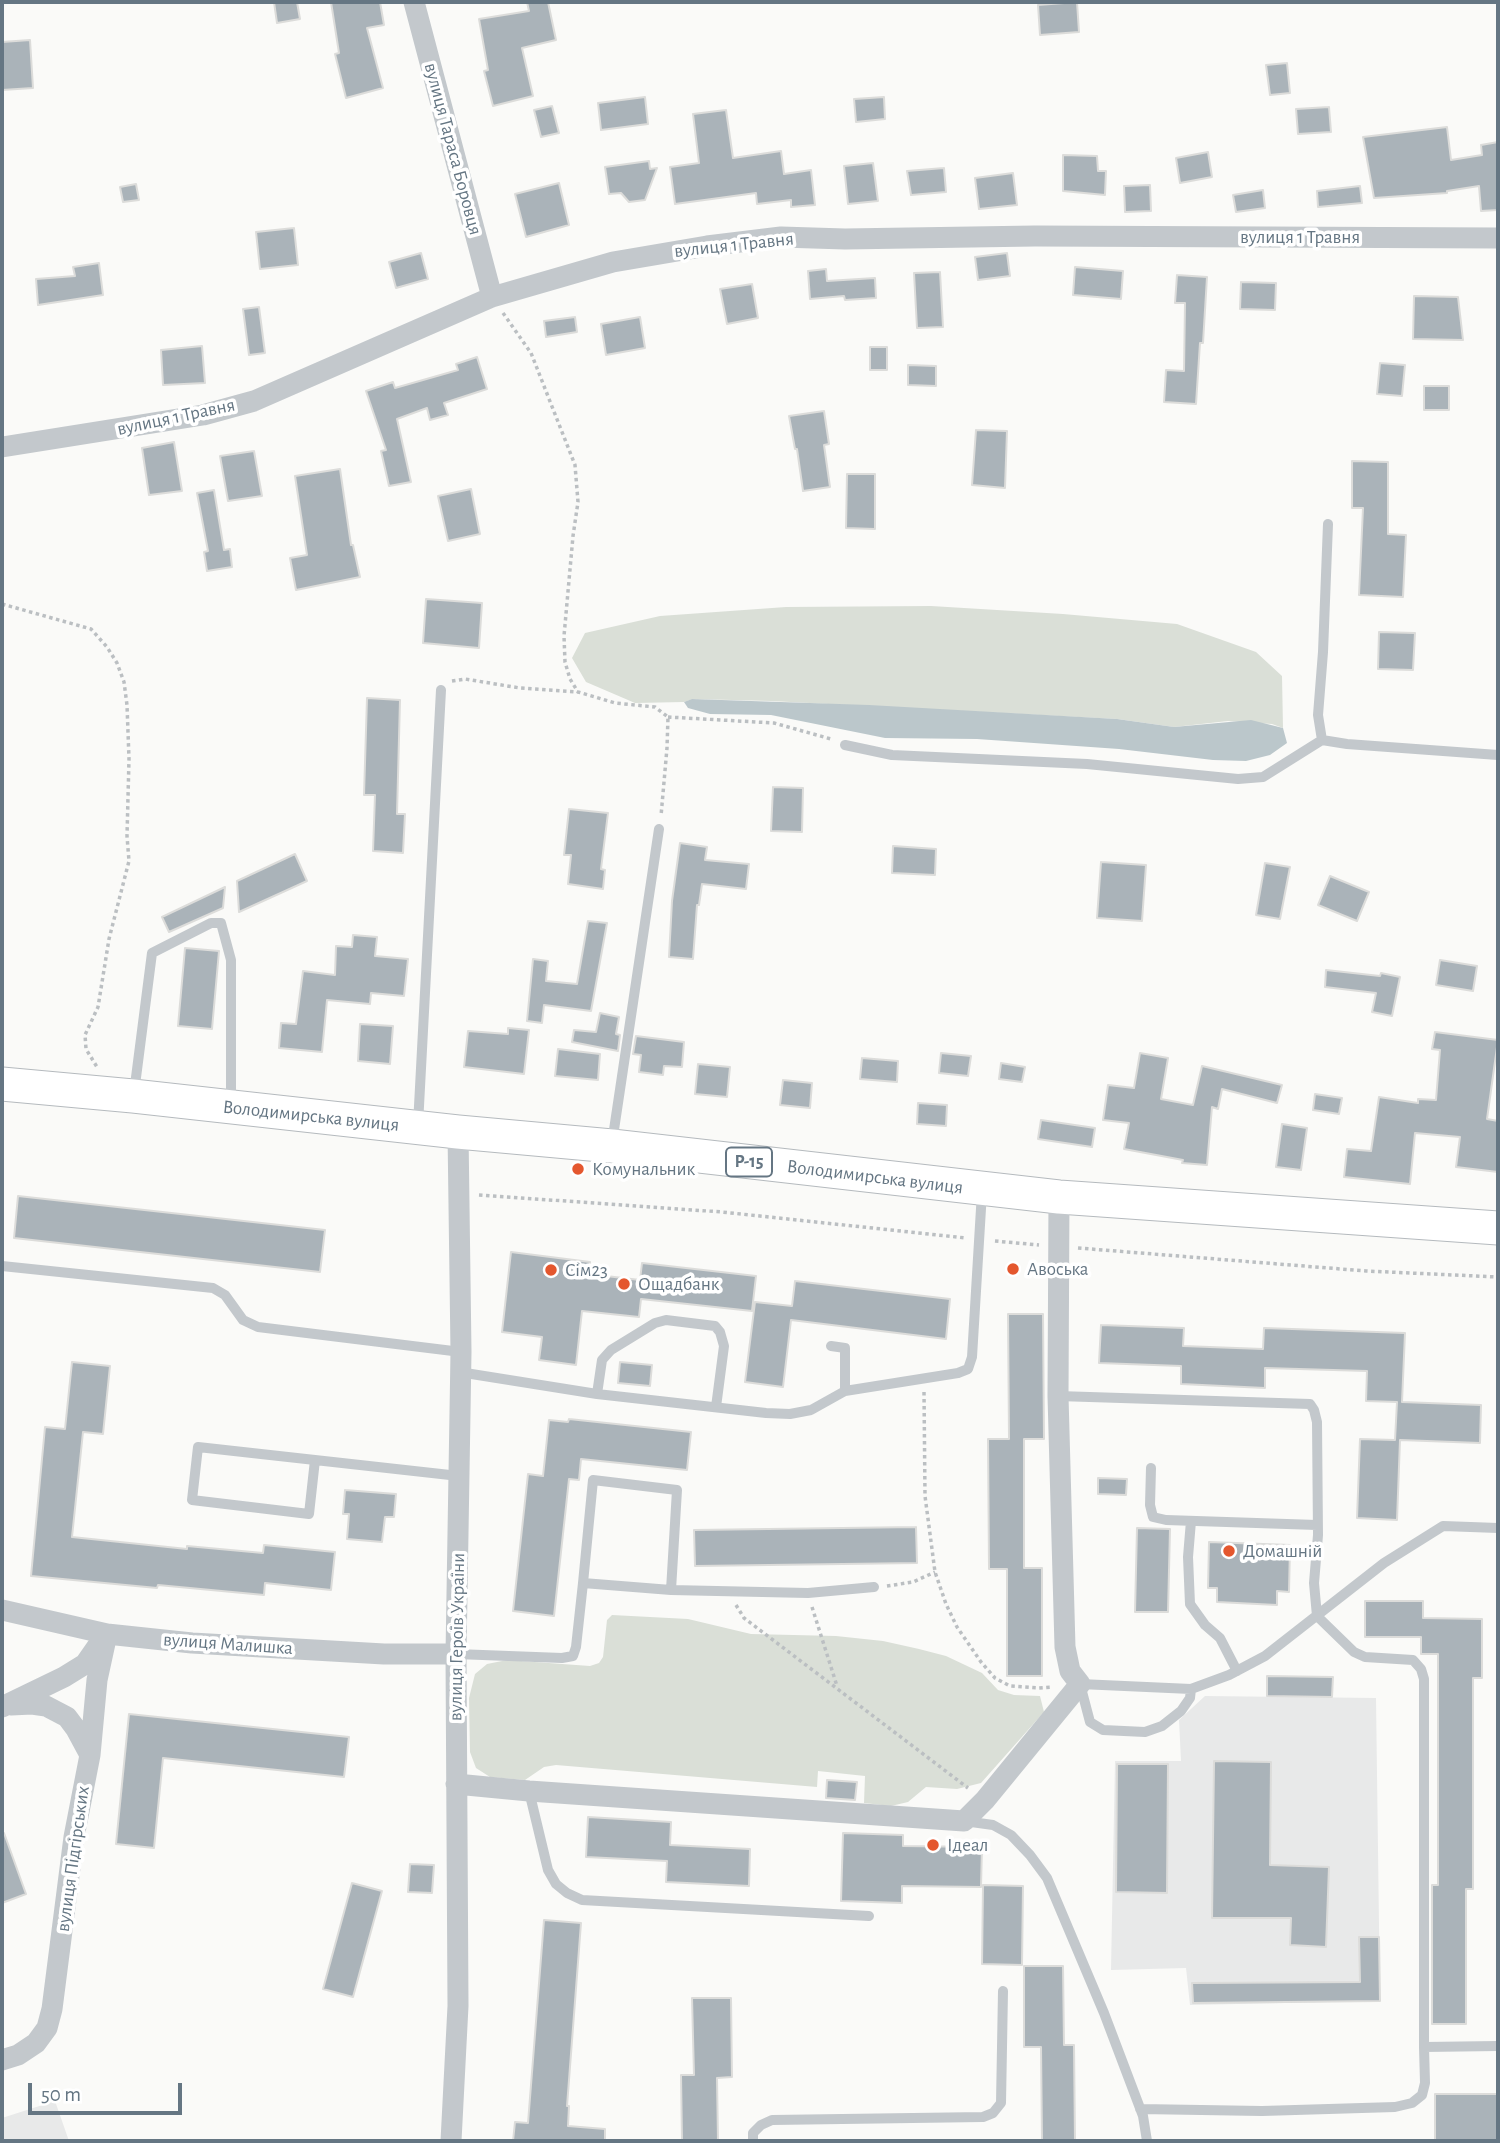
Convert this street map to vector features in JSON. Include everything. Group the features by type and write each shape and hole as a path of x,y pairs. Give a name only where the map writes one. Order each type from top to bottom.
{"main road":[{"name":"Володимирська вулиця","path":"2,1084 611,1146 1059,1197 1498,1228"}],"street":[{"name":"вулиця Тараса Боровця","path":"414,2 492,297"},
{"name":"вулиця 1 Травня","path":"2,447 203,415 254,401 492,297 613,262 707,246 781,237 1498,238"},
{"name":"вулиця Героїв України","path":"451,2141 458,2006 458,1132"},
{"path":"456,1784 964,1821 985,1800 1080,1684 1070,1671 1065,1647 1058,1396 1059,1197"},
{"name":"вулиця Малишка","path":"4,1605 107,1634 192,1643 384,1654 456,1654"},
{"path":"3,1706 85,1664 107,1634"},
{"name":"вулиця Підгірських","path":"2,2060 18,2055 36,2043 47,2028 52,2009 74,1837 90,1755 97,1680 107,1634"},
{"path":"3,1706 46,1706 67,1717 90,1755"}],"lane":[{"path":"1322,740 1318,715 1328,523"},
{"path":"417,1128 441,690"},
{"path":"845,745 892,755 1087,764 1238,779 1263,777 1322,740 1498,755"},
{"path":"611,1146 659,829"},
{"path":"133,1096 152,953 211,923 221,923 231,960 231,1107"},
{"path":"2,1266 213,1288 225,1294 243,1320 258,1327 460,1362 597,1394 790,1414 811,1410 845,1391 925,1379 968,1369 972,1357 982,1189"},
{"path":"597,1394 602,1360 611,1350 655,1323 666,1320 715,1326 720,1332 724,1346 716,1407"},
{"path":"831,1346 845,1348 845,1391"},
{"path":"1058,1396 1310,1404 1317,1422 1314,1583 1317,1616 1354,1652 1365,1657 1413,1660 1421,1669 1424,1679 1425,2083 1422,2095 1412,2103 1395,2107 1262,2111 1140,2109"},
{"path":"315,1460 309,1514 192,1500 198,1447 315,1460 459,1476"},
{"path":"1151,1468 1150,1505 1153,1517 1166,1520 1317,1525"},
{"path":"456,1654 562,1658 573,1656 593,1480 677,1490 671,1590"},
{"path":"1191,1521 1188,1557 1190,1604 1205,1625 1220,1638 1237,1671"},
{"path":"1191,1689 1190,1698 1181,1711 1162,1726 1145,1732 1103,1730 1090,1722 1080,1684 1191,1689 1237,1671 1265,1656 1384,1563 1443,1526 1498,1528"},
{"path":"583,1583 671,1590 808,1593 874,1587"},
{"path":"529,1791 548,1870 556,1884 582,1900 869,1916"},
{"path":"964,1821 993,1825 1011,1835 1047,1878 1104,2013 1140,2109 1147,2141"},
{"path":"753,2141 753,2133 772,2120 982,2118 993,2113 1001,2103 1003,1991"},
{"path":"1424,2047 1498,2046"}],"path":[{"path":"492,297 531,353 575,465 578,502 564,636 565,662 570,680 578,692"},
{"path":"2,604 91,629 117,663 124,682 129,759 129,862 109,939 98,1007 85,1035 86,1049 98,1076"},
{"path":"441,690 444,682 465,679 520,688 578,692 615,703 655,707 668,717 774,723 820,735 845,745"},
{"path":"659,829 668,717"},
{"path":"925,1379 925,1496 935,1572 957,1627 995,1678 1010,1686 1039,1688 1080,1684"},
{"path":"874,1587 913,1582 935,1572"},
{"path":"727,1591 744,1618 985,1800"},
{"path":"808,1593 837,1688"}],"shaded area":[{"path":"931,606 1177,624 1256,652 1282,676 1283,728 1272,724 1228,721 1174,727 1117,719 771,701 693,699 684,702 635,703 586,682 572,658 585,633 660,616 786,607"},
{"path":"692,699 869,705 1117,719 1174,727 1251,720 1283,728 1287,743 1270,755 1246,761 977,739 885,738 771,715 710,714 688,708 684,702"},
{"path":"612,1615 688,1619 751,1634 836,1636 883,1641 919,1649 946,1656 982,1673 998,1690 1014,1695 1040,1696 1044,1712 981,1783 957,1789 926,1787 908,1802 891,1806 864,1803 865,1776 818,1771 817,1787 556,1765 544,1767 525,1780 490,1777 476,1768 470,1752 469,1698 475,1674 487,1664 507,1660 590,1666 599,1663 603,1657 607,1620"},
{"path":"1205,1696 1376,1698 1380,2001 1190,2005 1186,1968 1111,1970 1115,1761 1181,1761 1179,1720"},
{"path":"55,2101 69,2141 2,2141 2,2118"}],"building":[{"path":"274,2 297,2 300,19 277,23"},
{"path":"331,2 380,2 384,25 367,28 383,88 346,98 335,54 339,53"},
{"path":"527,2 548,2 556,40 522,48 533,96 493,106 484,71 488,70 479,19 529,11"},
{"path":"1077,2 1079,32 1040,35 1038,5"},
{"path":"30,40 33,88 2,90 2,42"},
{"path":"1287,63 1290,93 1270,95 1266,65"},
{"path":"645,97 648,124 601,130 598,103"},
{"path":"884,97 885,119 856,122 854,99"},
{"path":"552,106 559,133 541,137 534,110"},
{"path":"1329,107 1331,132 1298,134 1296,109"},
{"path":"726,110 733,158 781,151 784,174 811,170 815,205 791,207 791,200 757,204 756,193 675,204 670,167 699,163 693,114"},
{"path":"1447,127 1451,160 1482,155 1481,145 1498,142 1498,210 1481,211 1479,186 1447,193 1374,198 1363,137"},
{"path":"1208,152 1212,177 1180,183 1176,158"},
{"path":"1063,155 1097,156 1098,171 1106,171 1105,195 1063,191"},
{"path":"649,161 650,169 657,168 645,200 629,202 621,193 609,194 605,167"},
{"path":"873,163 878,201 848,204 844,166"},
{"path":"944,168 946,192 911,195 907,171"},
{"path":"1013,173 1017,205 979,209 975,178"},
{"path":"559,183 569,225 526,237 515,194"},
{"path":"136,184 139,200 123,202 120,187"},
{"path":"1150,185 1151,211 1125,212 1124,186"},
{"path":"1360,186 1362,203 1318,207 1317,191"},
{"path":"1263,190 1265,208 1236,212 1233,195"},
{"path":"294,228 298,265 260,269 256,232"},
{"path":"421,253 428,279 396,288 389,262"},
{"path":"1007,253 1010,276 978,280 975,257"},
{"path":"99,263 103,295 38,305 36,279 75,276 73,267"},
{"path":"1075,267 1123,271 1121,299 1073,295"},
{"path":"826,269 827,281 875,278 876,298 845,300 844,296 810,299 808,271"},
{"path":"940,272 943,327 917,328 914,273"},
{"path":"1177,275 1207,277 1196,404 1164,402 1166,370 1184,371 1185,303 1175,303"},
{"path":"1241,282 1276,283 1275,310 1240,309"},
{"path":"752,284 758,318 727,324 720,289"},
{"path":"1414,296 1458,297 1463,340 1413,339"},
{"path":"259,307 265,353 249,355 243,309"},
{"path":"575,317 577,332 546,337 544,321"},
{"path":"640,317 645,348 606,355 601,324"},
{"path":"202,346 205,383 163,385 161,350"},
{"path":"870,347 887,347 887,370 870,370"},
{"path":"477,357 487,389 444,403 448,415 430,420 427,408 397,419 411,482 389,486 381,451 386,450 366,391 393,382 395,388 458,370 456,364"},
{"path":"1380,363 1405,365 1402,396 1377,394"},
{"path":"908,365 936,366 936,386 908,385"},
{"path":"1424,386 1449,386 1449,410 1424,410"},
{"path":"824,411 829,444 824,445 830,487 803,491 789,416"},
{"path":"976,430 1007,431 1005,488 972,485"},
{"path":"174,442 182,491 149,495 142,448"},
{"path":"254,451 262,496 228,501 220,456"},
{"path":"1352,461 1388,462 1388,534 1406,535 1403,597 1359,595 1363,508 1352,508"},
{"path":"340,469 351,545 360,577 296,590 290,558 307,555 295,476"},
{"path":"847,474 875,474 875,529 846,528"},
{"path":"471,489 480,534 448,541 438,496"},
{"path":"214,490 224,550 230,549 232,567 207,571 204,552 208,551 197,493"},
{"path":"426,599 482,603 479,648 423,643"},
{"path":"1379,632 1415,633 1413,670 1378,669"},
{"path":"367,698 400,700 397,814 405,814 403,853 373,851 375,795 364,795"},
{"path":"773,787 803,788 802,832 771,831"},
{"path":"569,809 608,813 601,869 605,870 603,889 568,884 571,855 564,855"},
{"path":"680,843 707,847 705,860 749,864 746,889 702,884 697,905 693,959 669,957 672,901"},
{"path":"893,846 936,849 935,875 892,873"},
{"path":"295,854 307,881 239,912 237,881"},
{"path":"1101,862 1146,865 1142,921 1097,918"},
{"path":"1265,863 1290,867 1280,919 1256,915"},
{"path":"1330,876 1369,892 1357,921 1318,905"},
{"path":"225,887 223,908 169,932 162,917"},
{"path":"588,921 607,923 591,1011 544,1005 542,1023 527,1021 533,959 548,961 546,981 577,984"},
{"path":"353,935 377,937 375,956 408,959 404,996 371,993 370,1004 327,1000 322,1052 279,1048 281,1023 296,1024 303,971 335,975 336,946 352,947"},
{"path":"185,948 219,951 212,1029 178,1026"},
{"path":"1440,960 1477,966 1473,991 1436,985"},
{"path":"1326,970 1380,976 1381,973 1400,977 1392,1016 1372,1012 1376,993 1325,987"},
{"path":"600,1013 619,1017 616,1034 620,1035 618,1051 572,1042 574,1030 596,1032"},
{"path":"360,1024 393,1026 390,1064 358,1061"},
{"path":"508,1028 529,1030 524,1074 464,1067 468,1031 508,1034"},
{"path":"1435,1032 1498,1040 1487,1119 1498,1121 1498,1172 1456,1167 1460,1137 1415,1133 1410,1184 1344,1177 1347,1149 1371,1151 1379,1097 1418,1103 1418,1099 1436,1100 1440,1050 1432,1049"},
{"path":"636,1036 684,1042 682,1067 664,1066 663,1075 639,1072 641,1055 633,1054"},
{"path":"558,1049 600,1054 598,1080 555,1076"},
{"path":"941,1053 971,1056 968,1076 939,1073"},
{"path":"1140,1053 1168,1058 1161,1099 1193,1105 1202,1066 1282,1085 1277,1103 1222,1089 1218,1109 1212,1107 1207,1165 1182,1163 1183,1160 1124,1149 1129,1123 1103,1120 1108,1085 1134,1088"},
{"path":"862,1058 898,1061 897,1082 860,1079"},
{"path":"1001,1063 1025,1067 1022,1082 999,1079"},
{"path":"698,1064 730,1067 727,1097 695,1094"},
{"path":"783,1080 812,1083 810,1108 780,1105"},
{"path":"1315,1094 1342,1098 1339,1114 1313,1110"},
{"path":"918,1103 947,1105 946,1126 917,1124"},
{"path":"1041,1120 1095,1128 1092,1147 1038,1139"},
{"path":"1282,1124 1307,1128 1301,1170 1276,1167"},
{"path":"18,1196 325,1230 320,1272 14,1238"},
{"path":"511,1252 590,1262 589,1274 640,1280 642,1263 756,1276 752,1311 641,1299 639,1317 582,1311 576,1365 539,1360 542,1337 502,1332"},
{"path":"795,1281 950,1299 946,1339 791,1320 783,1387 745,1382 755,1302 792,1306"},
{"path":"1008,1314 1043,1314 1044,1439 1024,1439 1024,1568 1042,1568 1042,1676 1007,1676 1007,1569 989,1569 988,1439 1009,1439"},
{"path":"1101,1325 1184,1328 1183,1346 1263,1349 1264,1328 1405,1333 1402,1402 1481,1405 1480,1443 1400,1440 1397,1520 1357,1518 1360,1439 1395,1440 1397,1402 1366,1401 1367,1371 1265,1368 1265,1388 1181,1384 1181,1366 1099,1363"},
{"path":"72,1362 110,1366 103,1434 83,1432 72,1537 187,1549 187,1546 263,1553 264,1545 335,1552 331,1590 265,1583 264,1595 31,1576 45,1427 65,1429"},
{"path":"620,1362 652,1365 650,1386 618,1383"},
{"path":"569,1419 691,1432 687,1470 581,1459 579,1480 569,1479 554,1616 513,1611 528,1474 543,1476 549,1420 568,1422"},
{"path":"1098,1478 1127,1479 1126,1495 1098,1494"},
{"path":"345,1490 396,1494 394,1517 385,1517 382,1542 347,1539 349,1514 343,1514"},
{"path":"916,1527 917,1563 695,1566 694,1530"},
{"path":"1137,1528 1170,1529 1168,1612 1135,1612"},
{"path":"1209,1542 1290,1545 1289,1592 1277,1591 1277,1605 1217,1602 1217,1588 1208,1588"},
{"path":"1365,1601 1423,1601 1423,1618 1482,1619 1482,1678 1473,1678 1473,1889 1466,1889 1466,2024 1432,2024 1432,1885 1438,1885 1438,1654 1421,1654 1421,1637 1365,1637"},
{"path":"1267,1676 1333,1677 1332,1697 1267,1696"},
{"path":"129,1714 349,1737 344,1777 163,1758 154,1848 116,1844"},
{"path":"1214,1761 1271,1762 1270,1865 1329,1867 1326,1947 1290,1945 1291,1918 1212,1918"},
{"path":"1117,1764 1168,1764 1167,1893 1116,1892"},
{"path":"827,1780 857,1782 855,1800 826,1798"},
{"path":"588,1817 671,1822 670,1845 750,1849 749,1886 666,1882 667,1861 586,1857"},
{"path":"2,1833 26,1894 2,1903"},
{"path":"843,1833 903,1835 903,1846 982,1847 981,1887 902,1886 902,1903 841,1901"},
{"path":"410,1864 434,1865 432,1893 408,1892"},
{"path":"352,1883 382,1891 353,1997 323,1989"},
{"path":"983,1885 1023,1886 1022,1965 982,1964"},
{"path":"544,1920 581,1923 567,2106 568,2126 605,2129 605,2141 513,2141 515,2122 528,2123"},
{"path":"1359,1937 1379,1937 1380,2001 1193,2003 1192,1983 1360,1982"},
{"path":"1024,1966 1063,1966 1064,2045 1074,2045 1075,2141 1042,2141 1041,2047 1024,2047"},
{"path":"692,1998 731,1998 732,2077 717,2078 718,2141 682,2141 681,2075 694,2075"},
{"path":"1435,2094 1498,2094 1498,2141 1435,2141"}],"place":[{"name":"Комунальник","path":"578,1169"},
{"name":"Авоська","path":"1013,1269"},
{"name":"Сім23","path":"551,1270"},
{"name":"Ощадбанк","path":"624,1284"},
{"name":"Домашній","path":"1229,1551"},
{"name":"Ідеал","path":"933,1845"}]}
